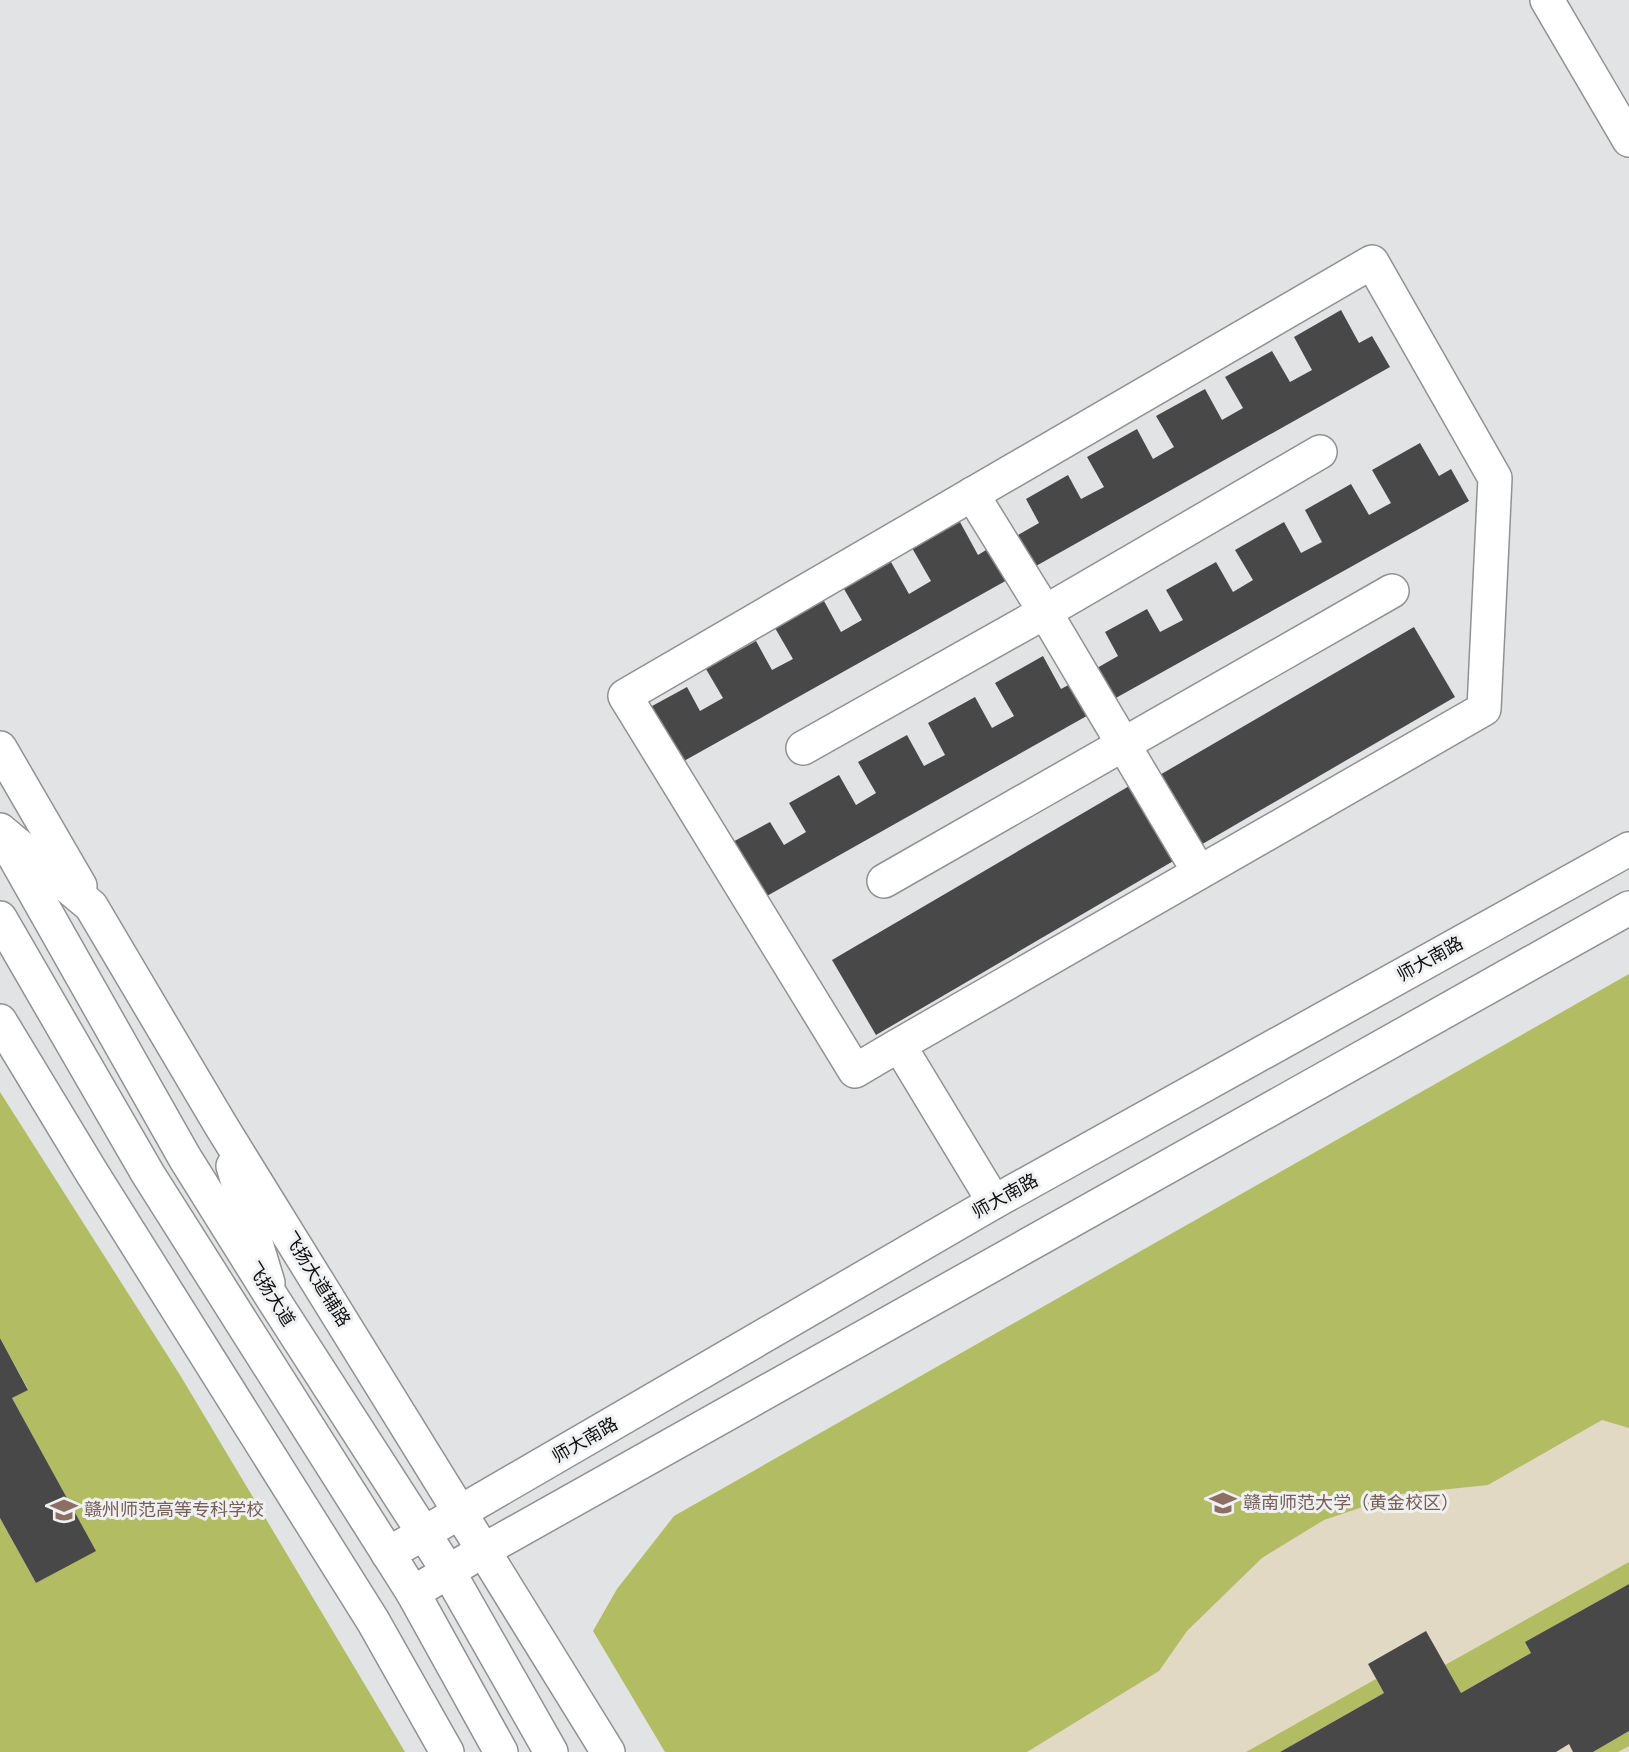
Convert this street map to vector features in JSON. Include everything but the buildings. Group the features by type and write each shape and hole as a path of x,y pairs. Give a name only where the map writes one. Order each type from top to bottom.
{"street":[{"path":"1547,0 1629,140"},
{"path":"1372,262 1495,478 1484,709 855,1071 625,696 972,494 1372,262"},
{"path":"803,748 1045,612 1320,452"},
{"path":"972,494 1045,612 1199,872"},
{"path":"884,881 1392,591"},
{"path":"0,748 91,906"},
{"name":"飞扬大道辅路","path":"0,830 91,906 220,1124 608,1752"},
{"name":"飞扬大道","path":"0,830 186,1158 273,1299 448,1571 551,1752"},
{"name":"师大南路","path":"387,1554 994,1202 1629,849"},
{"path":"413,1593 484,1550 1629,908"},
{"path":"0,918 148,1174 413,1593 501,1752"},
{"path":"0,1021 92,1173 373,1621 447,1752"},
{"path":"899,1046 994,1202"},
{"path":"220,1124 273,1299"}],"shaded area":[{"name":"赣南师范大学（黄金校区）","path":"1629,1043 1629,1752 665,1752 593,1631"}],"green space":[{"name":"赣南师范大学（黄金校区）","path":"1629,974 1629,1428 1602,1420 1488,1485 1401,1494 1324,1520 1262,1558 1187,1631 1159,1671 1027,1752 665,1752 593,1631 617,1589 674,1516"},
{"path":"0,1092 180,1375 405,1752 0,1752 0,1518 36,1583 95,1550 12,1398 28,1389 0,1338"},
{"path":"1629,1562 1629,1584 1526,1642 1531,1653 1461,1693 1445,1665"},
{"path":"1376,1679 1384,1693 1280,1752 1246,1752"},
{"path":"1629,1731 1629,1746 1618,1752 1593,1752"}],"place":[{"name":"赣南师范大学（黄金校区）","path":"1223,1503"},
{"name":"赣州师范高等专科学校","path":"64,1510"}]}
